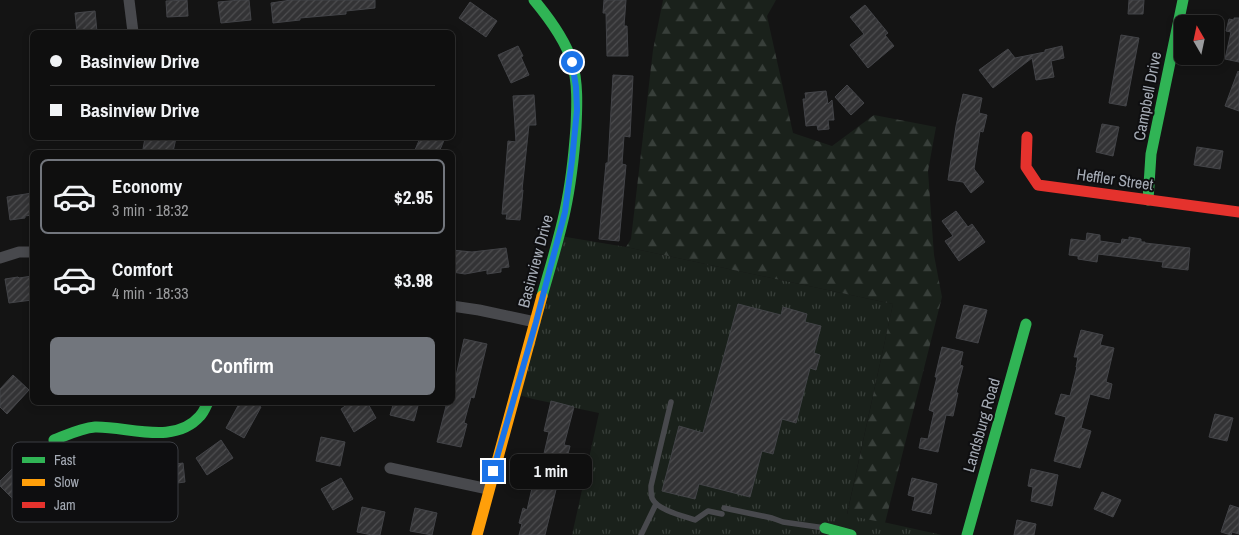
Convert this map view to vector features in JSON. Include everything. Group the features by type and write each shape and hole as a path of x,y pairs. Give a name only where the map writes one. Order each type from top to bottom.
{"street":[{"path":"129,0 132,30"},
{"name":"Basinview Drive","path":"476,535 565,212 572,160 577,110 572,62 559,33 534,0"},
{"name":"Campbell Drive","path":"1148,200 1152,154 1183,0"},
{"name":"Heffler Street","path":"1027,137 1026,167 1038,185 1239,212"},
{"path":"0,258 20,252 30,252"},
{"path":"455,306 536,322"},
{"name":"Landsburg Road","path":"968,535 1026,324"},
{"path":"54,440 93,427 142,432 169,432 189,425 201,415 206,405"},
{"path":"390,468 488,489"},
{"path":"824,528 850,535"}],"lane":[{"path":"671,402 650,486 652,497 656,504 695,520 708,511 723,511 824,528"},
{"path":"642,535 656,504"}],"green space":[{"path":"663,0 776,0 767,16 793,133 832,146 874,115 936,127 928,171 934,255 942,297 885,523 847,515 893,304 626,247 631,239 653,50"},
{"path":"560,236 626,247 893,304 847,514 942,535 572,535 599,413 519,395"}],"building":[{"path":"187,0 188,16 167,17 166,1"},
{"path":"249,0 251,20 221,23 218,2"},
{"path":"291,0 375,0 375,8 346,11 346,14 300,18 300,20 273,23 271,3"},
{"path":"604,0 626,0 624,26 627,26 628,56 607,56 606,13 603,13"},
{"path":"1129,0 1144,0 1143,14 1128,14"},
{"path":"470,2 497,21 486,37 459,18"},
{"path":"865,5 888,33 885,35 894,46 868,68 850,45 864,34 850,17"},
{"path":"95,11 97,30 77,30 75,13"},
{"path":"1234,18 1239,18 1239,62 1225,59 1231,32 1226,31 1229,19 1234,20"},
{"path":"1121,35 1139,38 1126,106 1109,103"},
{"path":"518,46 529,75 511,83 498,55"},
{"path":"1062,46 1064,58 1051,61 1054,77 1036,80 1032,58 993,88 979,70 1008,49 1015,58 1045,52 1045,50"},
{"path":"1239,72 1239,111 1225,106"},
{"path":"613,75 633,76 630,137 624,136 622,164 626,165 619,241 599,239 606,163 608,163"},
{"path":"847,85 864,103 851,115 835,97"},
{"path":"826,91 828,104 832,100 834,120 828,120 829,129 818,130 817,125 806,126 803,99 806,99 805,93"},
{"path":"963,94 982,98 979,113 987,115 983,132 980,131 974,169 984,182 971,193 963,182 948,180"},
{"path":"534,95 536,125 529,125 520,220 506,219 507,214 502,214 508,141 516,142 513,96"},
{"path":"1102,124 1119,127 1113,156 1096,152"},
{"path":"145,140 176,140 173,150 143,149"},
{"path":"419,140 444,140 440,150 415,150"},
{"path":"1197,147 1223,151 1220,169 1194,165"},
{"path":"30,193 30,215 10,220 7,197"},
{"path":"956,211 968,227 972,224 985,242 959,261 945,241 953,236 942,221"},
{"path":"1087,233 1100,235 1100,241 1121,244 1122,239 1129,240 1129,237 1141,239 1141,242 1145,243 1190,248 1188,270 1162,267 1163,262 1098,254 1097,262 1078,259 1078,256 1069,255 1071,239 1086,241"},
{"path":"506,248 509,267 501,268 501,272 487,274 487,270 465,274 455,272 455,250 472,252"},
{"path":"30,276 30,300 9,303 5,279"},
{"path":"738,304 781,315 783,307 807,314 805,322 821,326 814,353 820,355 816,370 810,368 796,423 782,419 773,454 762,451 750,497 699,484 695,499 662,491 679,426 703,433"},
{"path":"964,305 987,310 978,343 956,338"},
{"path":"1081,330 1103,335 1100,345 1114,348 1106,382 1112,384 1109,399 1090,394 1081,428 1091,431 1080,468 1054,461 1066,417 1055,414 1061,394 1070,396 1077,367 1078,357 1074,357"},
{"path":"464,339 487,344 474,398 471,397 464,423 467,424 461,447 437,442 446,405 455,405 455,381"},
{"path":"942,347 963,352 960,365 963,366 956,393 958,393 953,416 946,415 938,452 919,448 921,438 928,439 934,412 929,410"},
{"path":"13,375 29,390 7,414 0,407 0,389"},
{"path":"551,401 574,407 564,445 570,446 563,474 560,473 545,535 519,535 522,524 519,523 523,508 527,510 535,475 539,475 549,432 544,431"},
{"path":"238,405 258,405 261,407 244,438 226,428"},
{"path":"347,405 369,405 376,418 354,432 341,409"},
{"path":"393,405 418,405 414,421 390,415"},
{"path":"1215,414 1233,418 1227,441 1209,437"},
{"path":"321,437 345,442 340,466 316,461"},
{"path":"221,440 233,458 207,475 196,458"},
{"path":"183,463 185,482 178,483 178,464"},
{"path":"12,469 12,498 0,486 0,481"},
{"path":"1031,469 1058,475 1052,506 1031,501 1033,487 1028,486"},
{"path":"341,478 353,499 333,510 321,489"},
{"path":"912,478 937,484 931,514 912,510 915,497 908,495"},
{"path":"1102,492 1121,500 1113,517 1094,509"},
{"path":"1230,505 1239,508 1239,534 1232,532 1231,535 1221,532"},
{"path":"362,507 385,512 380,535 357,532"},
{"path":"415,508 437,513 432,535 410,531"},
{"path":"1017,520 1036,524 1034,535 1014,535"}],"traffic: fast":[{"path":"534,0 551,21 569,53 574,70 577,94 575,138 569,190 560,232 542,296"},
{"path":"1148,200 1151,154 1183,0"},
{"path":"967,535 1026,324"},
{"path":"54,440 79,430 95,427 150,432 177,430 189,425 200,416 207,405"},
{"path":"825,528 851,535"}],"traffic: slow":[{"path":"477,535 542,296"}],"traffic: jam":[{"path":"1027,137 1026,167 1038,185 1239,212"}],"route":[{"path":"493,471 536,322 565,212 577,110 572,62"}]}
